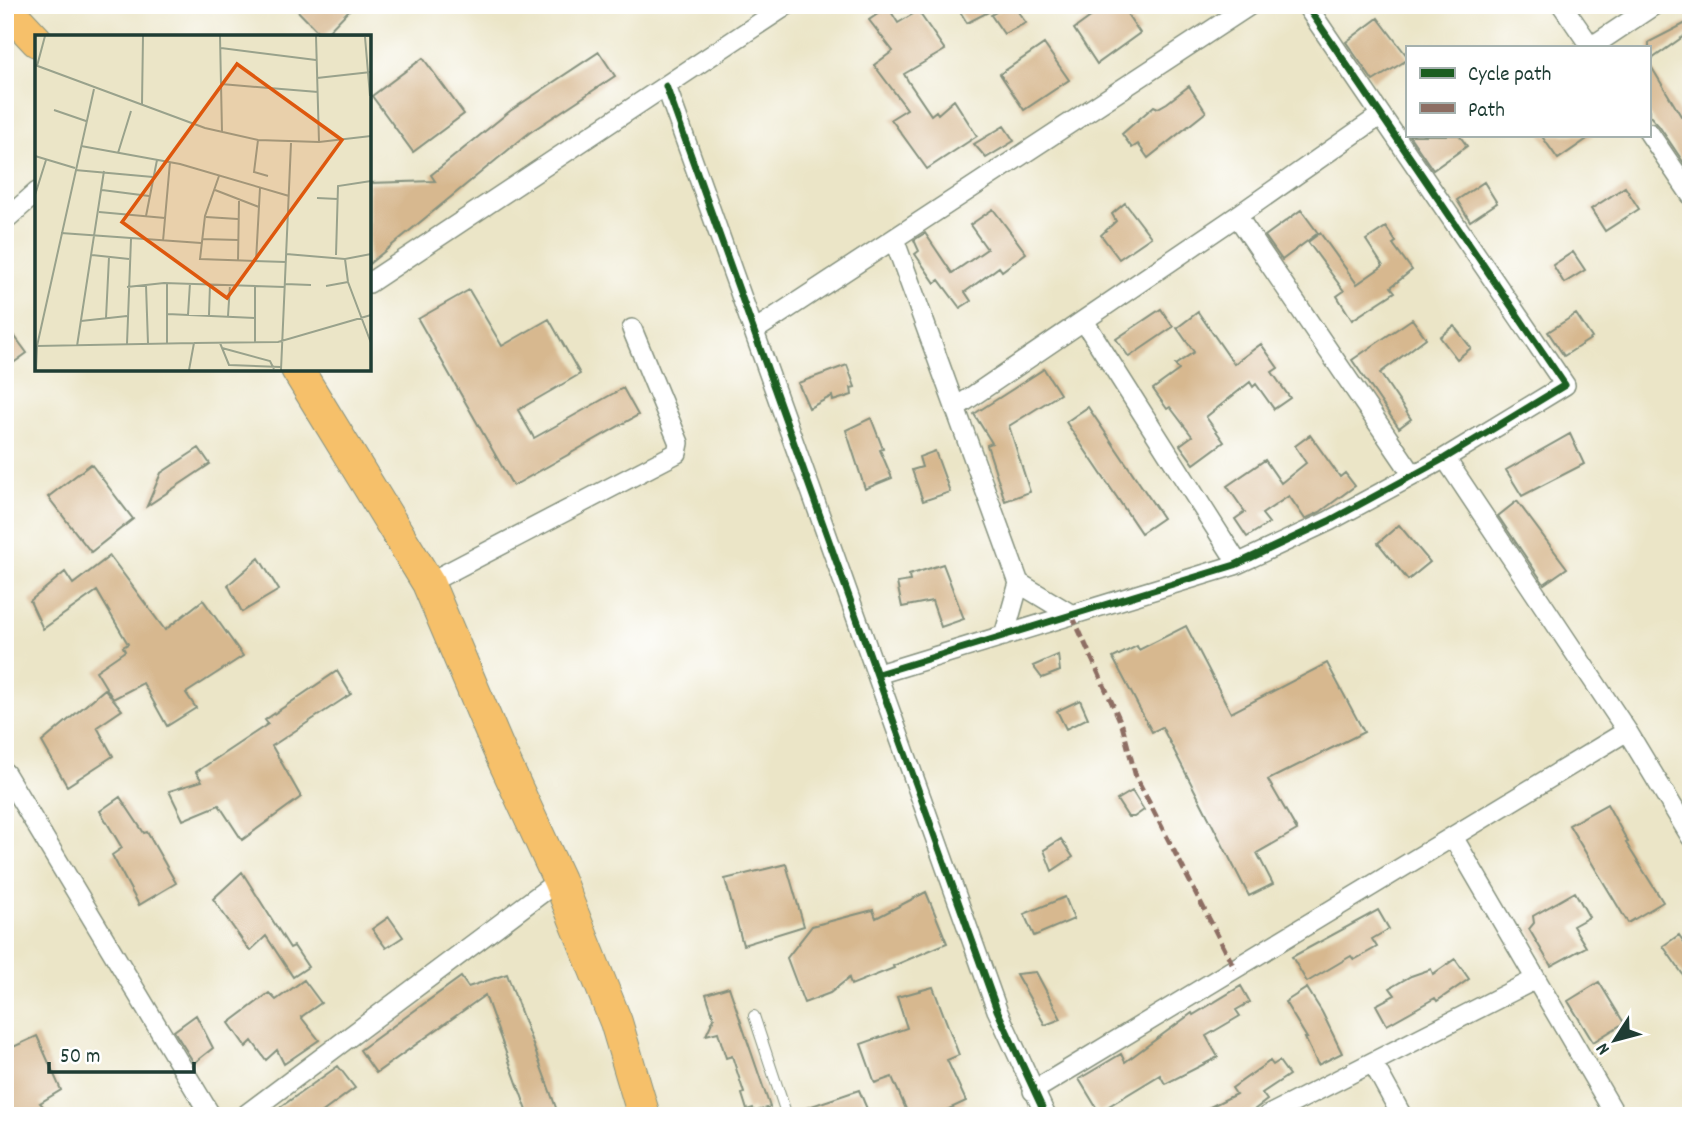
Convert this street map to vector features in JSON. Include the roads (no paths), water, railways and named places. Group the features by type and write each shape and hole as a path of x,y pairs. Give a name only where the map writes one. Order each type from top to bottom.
{"main road":[{"path":"5,7 35,39"},
{"path":"298,371 428,583 498,748 559,880 615,1022 644,1116"}],"street":[{"path":"371,282 787,5"},
{"path":"755,330 1250,5"},
{"path":"878,674 1235,565 1329,521 1445,458 1565,385 1306,5"},
{"path":"1562,5 1590,46"},
{"path":"1592,46 1654,5"},
{"path":"666,86 997,1010 1046,1116"},
{"path":"955,408 1381,115"},
{"path":"1650,134 1689,187"},
{"path":"5,220 35,194"},
{"path":"1237,216 1413,475"},
{"path":"894,239 1019,583 1004,636"},
{"path":"1084,321 1237,562"},
{"path":"428,583 677,453 679,443 632,330"},
{"path":"1445,458 1628,731 1691,837"},
{"path":"1019,583 1072,615"},
{"path":"1033,1091 1628,731"},
{"path":"5,773 211,1116"},
{"path":"1453,837 1616,1116"},
{"path":"244,1116 559,880"},
{"path":"1267,1116 1536,979"},
{"path":"1373,1063 1402,1116"}],"lane":[{"path":"754,1016 787,1116"}]}
